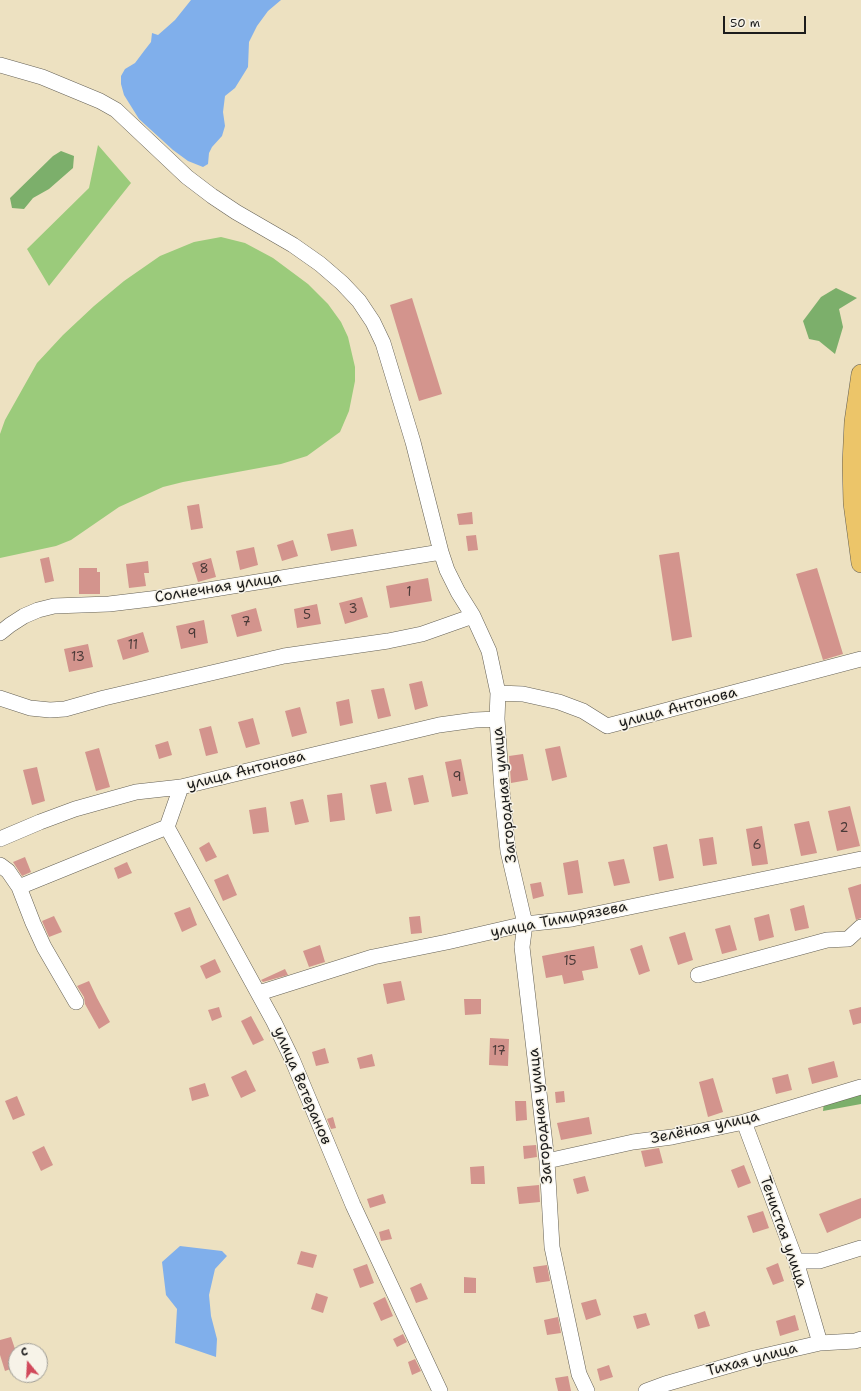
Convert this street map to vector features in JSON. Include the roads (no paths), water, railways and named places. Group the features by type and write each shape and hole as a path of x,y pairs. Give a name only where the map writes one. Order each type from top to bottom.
{"main road":[{"path":"861,374 854,422 852,464 853,504 861,563"}],"street":[{"name":"Загородная улица","path":"0,65 42,77 100,101 116,110 161,153 200,186 236,212 293,245 320,264 342,283 359,301 373,322 383,343 413,442 441,552 447,570 473,616 489,651 498,693 497,719 508,851 525,924 522,947 547,1161 552,1247 579,1374 587,1391"},
{"name":"Солнечная улица","path":"0,633 24,616 38,610 54,606 109,604 159,598 441,552"},
{"path":"0,698 30,708 50,710 65,709 104,698 284,656 373,644 422,634 473,616"},
{"name":"улица Антонова","path":"498,693 523,694 559,702 583,711 607,726 861,659"},
{"name":"улица Антонова","path":"0,839 40,822 104,800 136,792 181,788 439,725 475,720 497,719"},
{"path":"19,887 167,827 181,788"},
{"name":"улица Ветеранов","path":"167,827 259,993 292,1059 352,1205 440,1391"},
{"name":"улица Тимирязева","path":"259,993 374,957 525,924 572,918 861,859"},
{"path":"0,865 8,872 19,887 41,941 76,1002"},
{"path":"698,975 827,940 848,939 861,927"},
{"name":"Зелёная улица","path":"547,1161 633,1142 672,1137 744,1122 861,1087"},
{"name":"Тенистая улица","path":"744,1122 796,1261 820,1343"},
{"path":"796,1261 819,1261 861,1248"},
{"name":"Тихая улица","path":"646,1391 755,1358 820,1343 856,1341 861,1339"}],"water":[{"path":"191,0 281,0 268,11 257,26 249,42 248,67 235,88 225,96 223,112 225,126 222,136 212,147 209,153 208,164 203,167 188,161 173,150 139,119 124,95 121,84 121,76 125,69 135,63 151,42 152,33 158,35 175,20"},
{"path":"180,1246 222,1251 227,1256 215,1269 209,1295 211,1316 217,1339 216,1357 175,1343 177,1309 166,1295 162,1262"}]}
